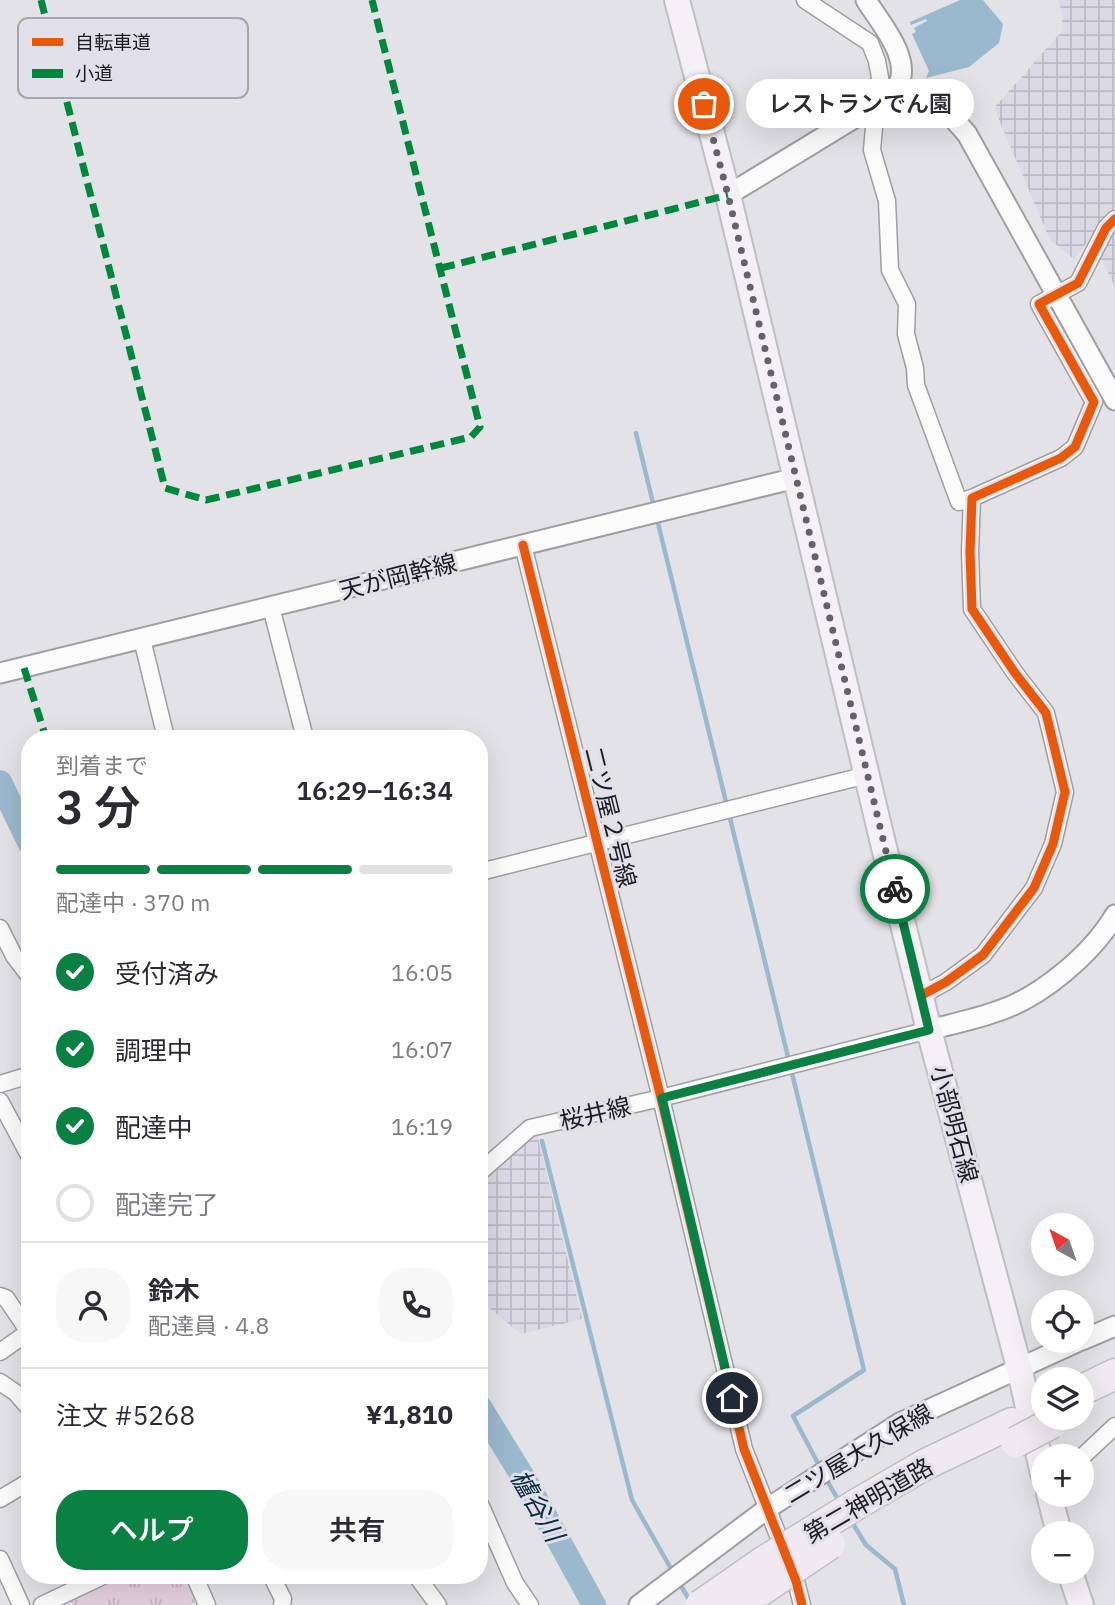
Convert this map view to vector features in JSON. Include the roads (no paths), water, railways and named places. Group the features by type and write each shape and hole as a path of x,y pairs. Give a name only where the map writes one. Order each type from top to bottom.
{"highway":[{"path":"1094,1384 1115,1374"},
{"path":"1094,1403 1115,1393"},
{"name":"第二神明道路","path":"701,1605 763,1562 939,1479 1014,1432 1031,1425"},
{"name":"第二神明道路","path":"739,1605 862,1513"}],"main road":[{"name":"小部明石線","path":"677,0 728,195 929,1030 1019,1367 1036,1444"},
{"path":"1074,1584 1081,1605"}],"street":[{"path":"805,0 870,43 877,61 880,103 872,149 887,201 890,270 907,304 906,334 915,368 916,384 959,502 1061,458 1075,447 1094,402 1039,304 1078,283 1107,228 1115,219"},
{"path":"728,195 880,103 896,89 903,71 891,41 866,0"},
{"path":"880,103 921,100 945,109 967,134 1115,400"},
{"name":"天が岡幹線","path":"9,671 796,478"},
{"path":"922,995 946,982 983,955 1034,888 1053,844 1065,792 1046,713 1014,673 972,609 972,498"},
{"name":"二ツ屋２号線","path":"523,545 662,1098 744,1449 796,1581 802,1605"},
{"path":"271,607 302,730"},
{"path":"142,639 164,730"},
{"path":"488,870 867,775"},
{"path":"929,1030 1000,1011 1042,989 1087,951 1115,915"},
{"path":"0,928 21,965"},
{"name":"桜井線","path":"488,1165 530,1128 662,1098 929,1030"},
{"path":"0,1084 21,1078"},
{"path":"0,1101 21,1140"},
{"path":"0,1296 6,1298 21,1320"},
{"name":"二ツ屋大久保線","path":"1094,1335 1115,1326"},
{"path":"0,1352 21,1338"},
{"name":"二ツ屋大久保線","path":"639,1605 768,1508 900,1423 1051,1353"},
{"path":"0,1382 21,1399"},
{"path":"1094,1446 1115,1426"},
{"path":"0,1499 21,1486"},
{"path":"488,1522 515,1583 530,1605"},
{"path":"1,1561 21,1605"},
{"path":"515,1583 517,1605"},
{"path":"42,1605 85,1584"},
{"path":"198,1584 207,1605"},
{"path":"276,1584 283,1599 282,1605"},
{"path":"423,1584 438,1605"}],"water":[{"path":"960,0 983,0 1003,24 999,43 969,67 926,78 929,71 912,34 916,32 914,28 927,21 926,19 911,25 910,22"}],"waterway":[{"path":"636,433 654,507"},
{"path":"657,519 727,806"},
{"name":"櫨谷川","path":"0,782 21,825"},
{"path":"729,814 789,1061"},
{"path":"791,1069 864,1370 793,1416 821,1469"},
{"path":"542,1141 632,1500 674,1574"},
{"name":"櫨谷川","path":"488,1420 531,1490 594,1605"},
{"path":"825,1477 840,1503"},
{"path":"850,1519 866,1545 895,1569 904,1605"},
{"path":"678,1581 690,1601"}],"place":[{"name":"レストランでん園","path":"704,104"}]}
